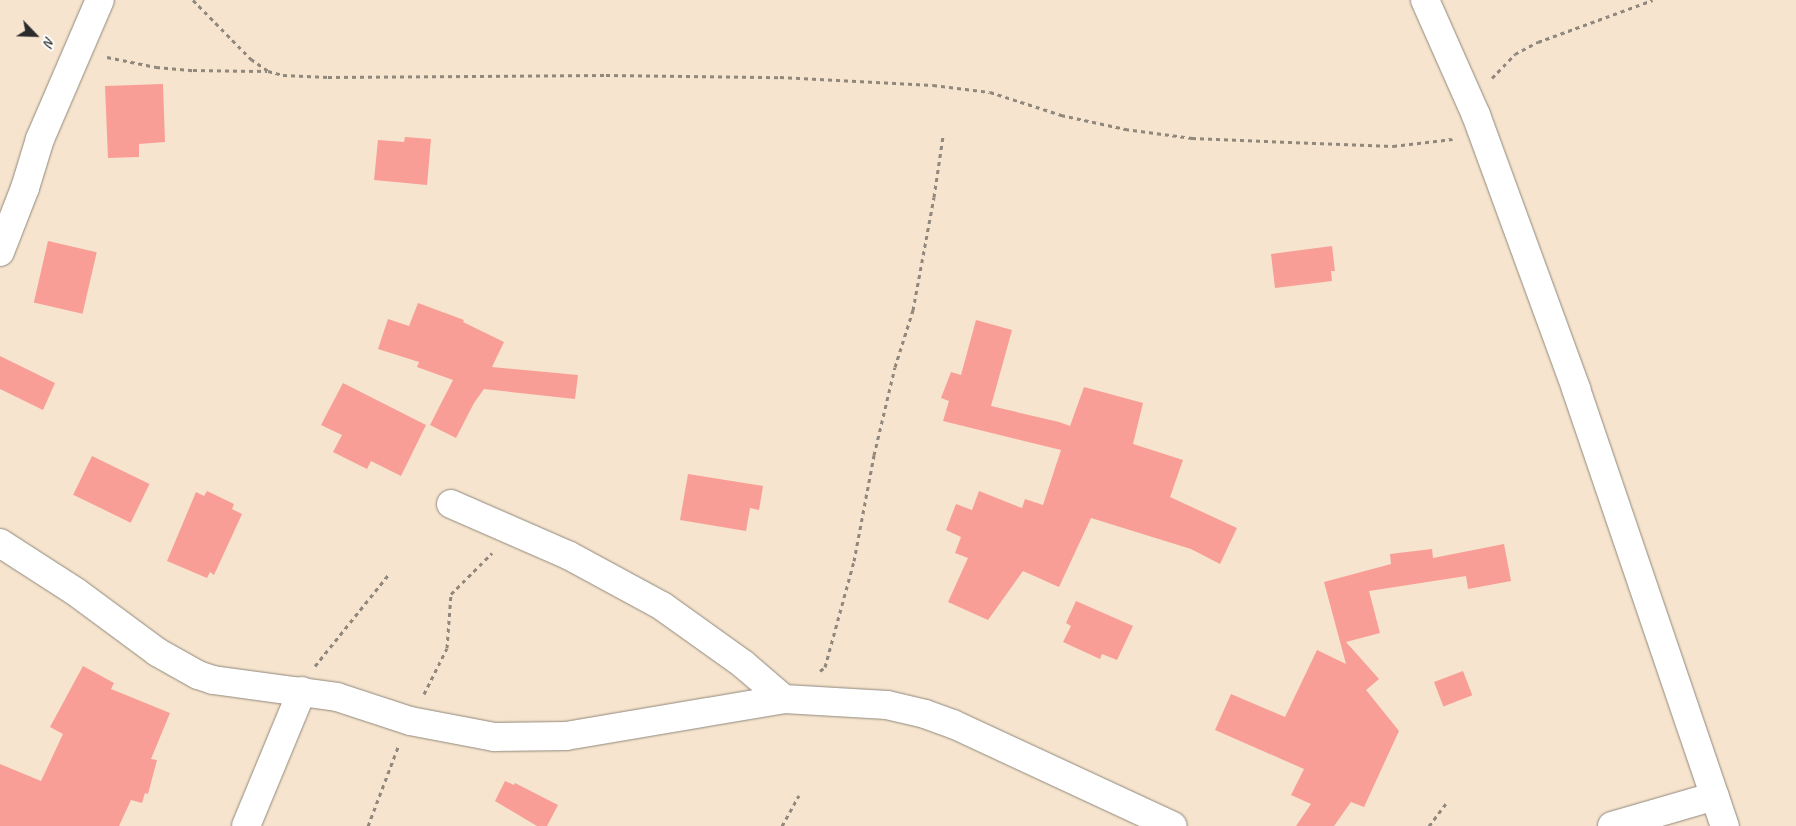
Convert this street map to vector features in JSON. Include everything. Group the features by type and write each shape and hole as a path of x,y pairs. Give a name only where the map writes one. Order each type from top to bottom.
{"street":[{"path":"0,252 9,206 100,0"},
{"path":"1425,0 1476,115 1580,399 1725,826"},
{"path":"451,504 605,574 662,606 743,664 784,699"},
{"path":"0,542 76,592 157,652 198,675 228,684 302,691 337,698 410,722 494,737 566,736 784,699 887,705 925,714 953,724 1173,826"},
{"path":"246,826 302,691"},
{"path":"1612,826 1715,796"}],"path":[{"path":"193,0 251,59 268,71"},
{"path":"78,51 156,67 192,70 268,71 283,75 328,77 606,74 780,77 933,84 990,92 1061,115 1153,134 1192,138 1348,146 1393,146 1448,140 1458,137 1476,115 1494,76 1515,54 1538,42 1653,0"},
{"path":"818,672 825,667 854,561 874,455 895,367 913,310 943,136"},
{"path":"368,826 398,748 447,648 451,594 514,532"},
{"path":"302,691 318,659 389,574"},
{"path":"782,826 799,795"},
{"path":"1429,826 1447,802"}],"building":[{"path":"163,84 165,142 139,144 139,157 108,158 105,86"},
{"path":"405,137 431,139 427,185 374,180 378,140 404,142"},
{"path":"48,241 97,252 83,314 34,302"},
{"path":"1332,246 1335,271 1331,271 1332,281 1275,288 1271,254"},
{"path":"418,303 464,320 463,322 504,342 492,367 578,375 575,399 484,389 474,403 456,438 430,425 453,380 417,367 419,362 378,349 388,319 409,326"},
{"path":"976,320 1012,330 991,406 1070,426 1084,387 1143,403 1133,444 1183,460 1170,497 1237,528 1220,564 1191,549 1091,518 1059,587 1023,571 988,620 948,602 968,558 955,553 961,537 946,530 956,504 972,510 979,491 1022,508 1025,499 1043,505 1061,450 943,421 949,401 941,398 951,372 961,375"},
{"path":"0,356 55,383 43,410 0,389"},
{"path":"343,383 426,425 401,476 371,461 367,469 333,452 342,435 321,425"},
{"path":"92,456 150,484 131,523 73,495"},
{"path":"688,474 763,486 759,510 750,508 746,531 680,520"},
{"path":"207,491 234,504 232,509 242,514 214,575 210,572 207,578 167,561 196,492 204,496"},
{"path":"1504,544 1511,581 1468,589 1466,576 1369,591 1380,633 1346,642 1379,679 1366,690 1399,731 1364,807 1351,802 1334,826 1296,826 1311,804 1291,795 1304,769 1215,730 1231,694 1285,717 1317,650 1346,664 1324,582 1391,564 1390,554 1432,549 1433,558"},
{"path":"1076,601 1133,626 1117,660 1102,654 1100,659 1063,642 1071,626 1066,623"},
{"path":"83,666 114,683 111,689 170,713 151,759 157,760 148,794 145,793 142,803 131,800 119,826 0,826 0,764 41,781 63,734 50,727"},
{"path":"1463,671 1472,695 1443,706 1434,682"},
{"path":"505,781 514,785 515,783 558,805 547,826 537,826 495,801"}]}
